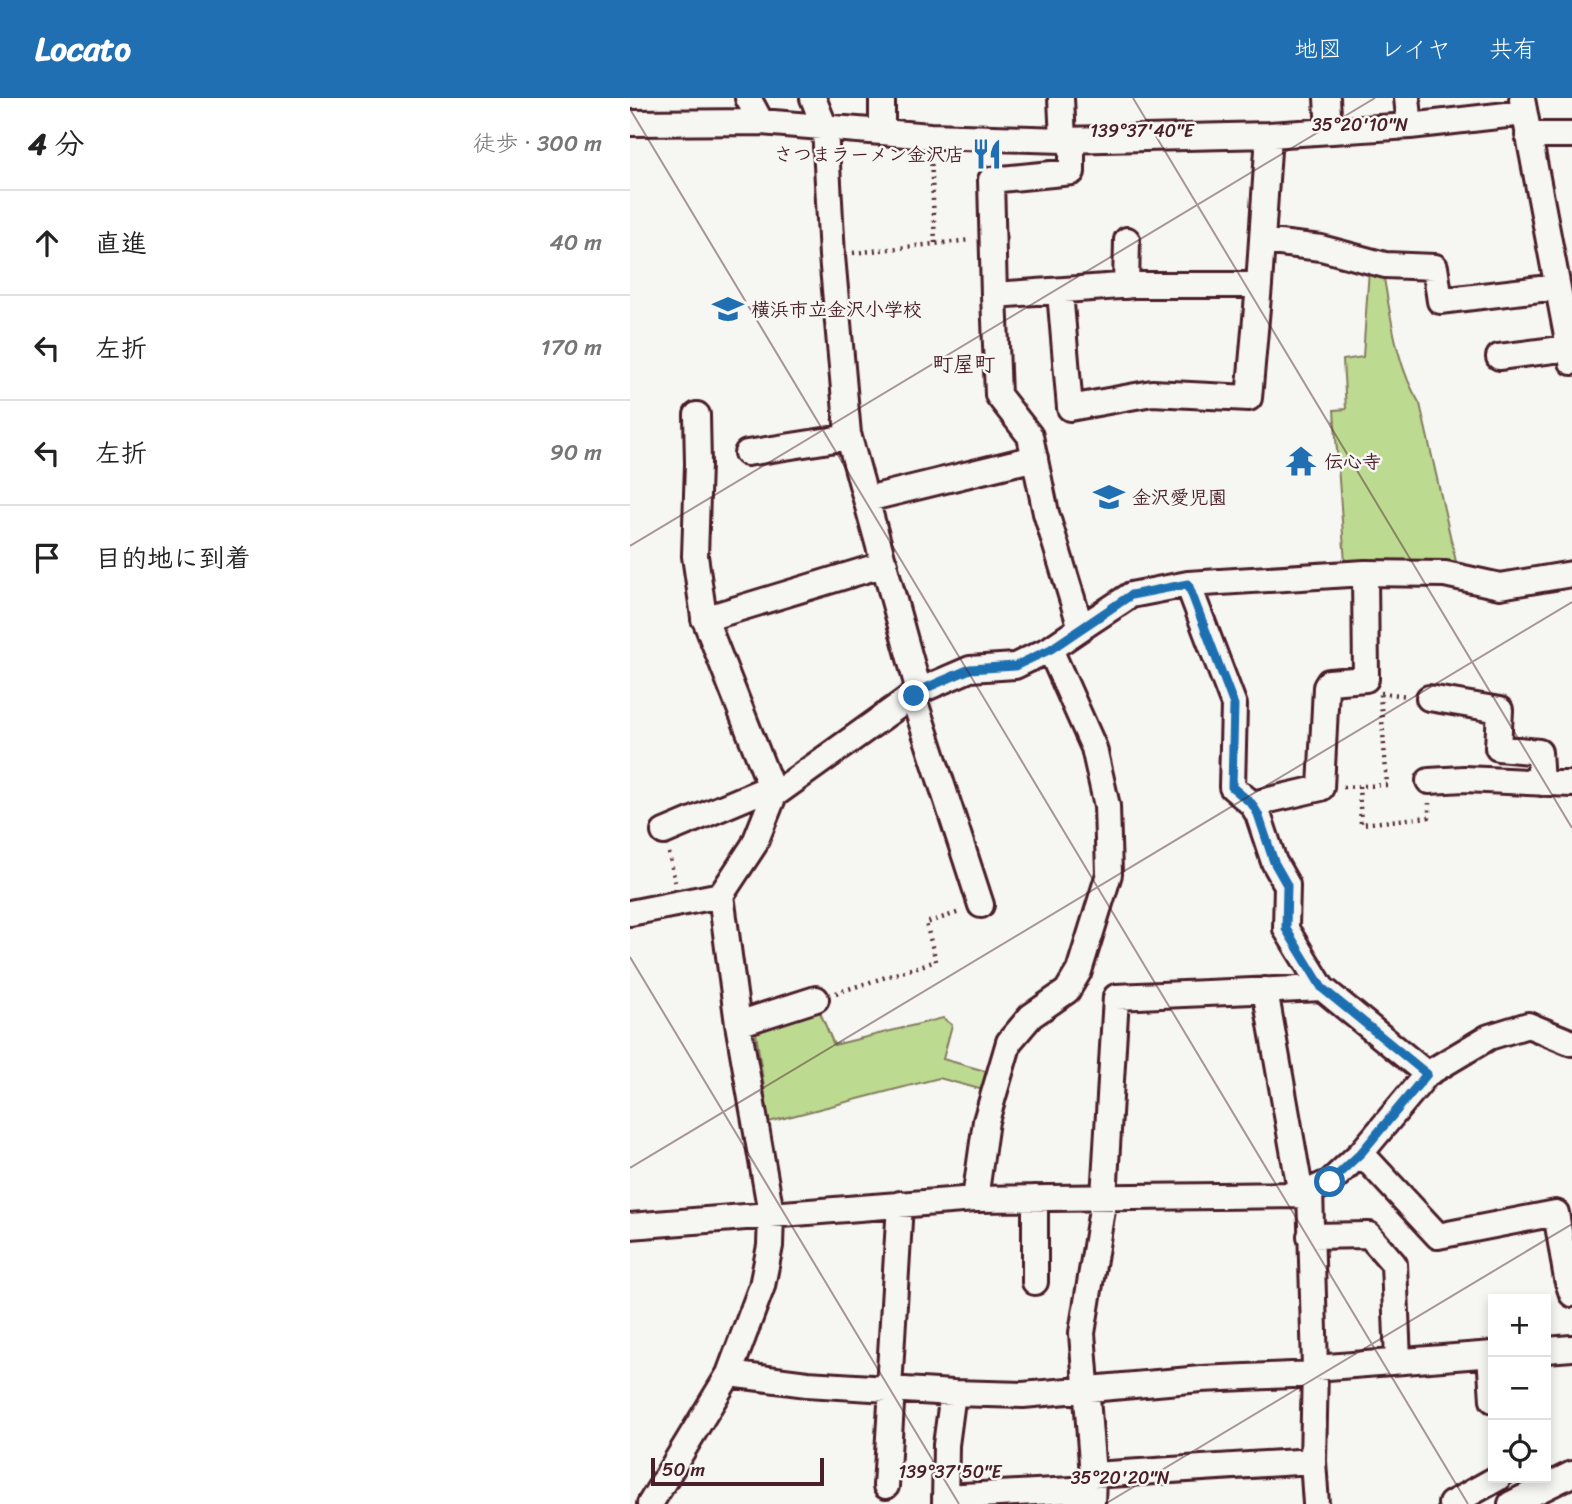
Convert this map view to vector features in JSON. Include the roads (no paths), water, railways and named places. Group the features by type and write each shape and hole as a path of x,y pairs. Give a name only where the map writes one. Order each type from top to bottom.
{"street":[{"path":"748,98 761,122"},
{"path":"813,98 825,128 832,256 849,437 885,564 916,693 981,905"},
{"path":"882,98 882,132"},
{"path":"1060,98 1072,172 992,180 991,239 998,395 1030,436 1046,513 1081,628"},
{"path":"1327,98 1329,131"},
{"path":"1407,98 1410,127"},
{"path":"630,123 761,122 930,135 1068,140 1269,135 1410,127 1525,115 1572,135"},
{"path":"1499,358 1571,353 1525,115"},
{"path":"1060,292 1070,408 1152,393 1249,398 1269,135"},
{"path":"1126,286 1127,240"},
{"path":"1262,241 1321,248 1385,265 1435,267 1440,301 1558,287"},
{"path":"994,295 1126,286 1259,285"},
{"path":"650,1504 729,1374 762,1286 770,1246 771,1213 738,1024 721,895 754,845 772,791 704,619 695,556 697,415"},
{"path":"747,453 849,437"},
{"path":"867,499 1035,458"},
{"path":"704,619 885,564"},
{"path":"664,832 772,791 916,693 970,669 1015,666 1051,649 1131,595 1188,584 1365,573 1445,573 1500,586 1572,573"},
{"path":"1252,804 1321,788 1326,687 1329,682 1373,686 1365,573"},
{"path":"1188,584 1234,705 1232,787 1252,804 1274,862 1287,885 1286,929 1322,988 1427,1074"},
{"path":"975,1199 986,1121 1009,1042 1031,1016 1067,991 1079,971 1109,874 1107,806 1094,748 1051,649"},
{"path":"1429,698 1500,710 1498,748 1539,752 1541,783"},
{"path":"1429,781 1464,779 1572,784"},
{"path":"630,913 721,895"},
{"path":"1092,1489 1082,1333 1088,1280 1104,1197 1116,997 1322,988"},
{"path":"1265,990 1306,1192 1315,1371 1316,1504"},
{"path":"738,1024 816,999"},
{"path":"630,1226 975,1199 1306,1192 1330,1182 1361,1153 1427,1074 1489,1037 1528,1025 1572,1043"},
{"path":"1361,1153 1438,1236 1556,1213 1572,1294"},
{"path":"1035,1198 1035,1282"},
{"path":"886,1486 900,1204"},
{"path":"1310,1236 1369,1235 1394,1264 1398,1361"},
{"path":"1551,1350 1572,1348"},
{"path":"729,1374 807,1384 1023,1395 1488,1354"},
{"path":"953,1393 946,1445 945,1501 1092,1489 1314,1461"},
{"path":"1511,1504 1572,1474"},
{"path":"1451,1504 1489,1483"}],"place":[{"name":"さつまラーメン金沢店","path":"987,154"},
{"name":"横浜市立金沢小学校","path":"728,309"},
{"name":"伝心寺","path":"1301,461"},
{"name":"金沢愛児園","path":"1109,497"}],"district":[{"name":"町屋町","path":"964,364"}]}
